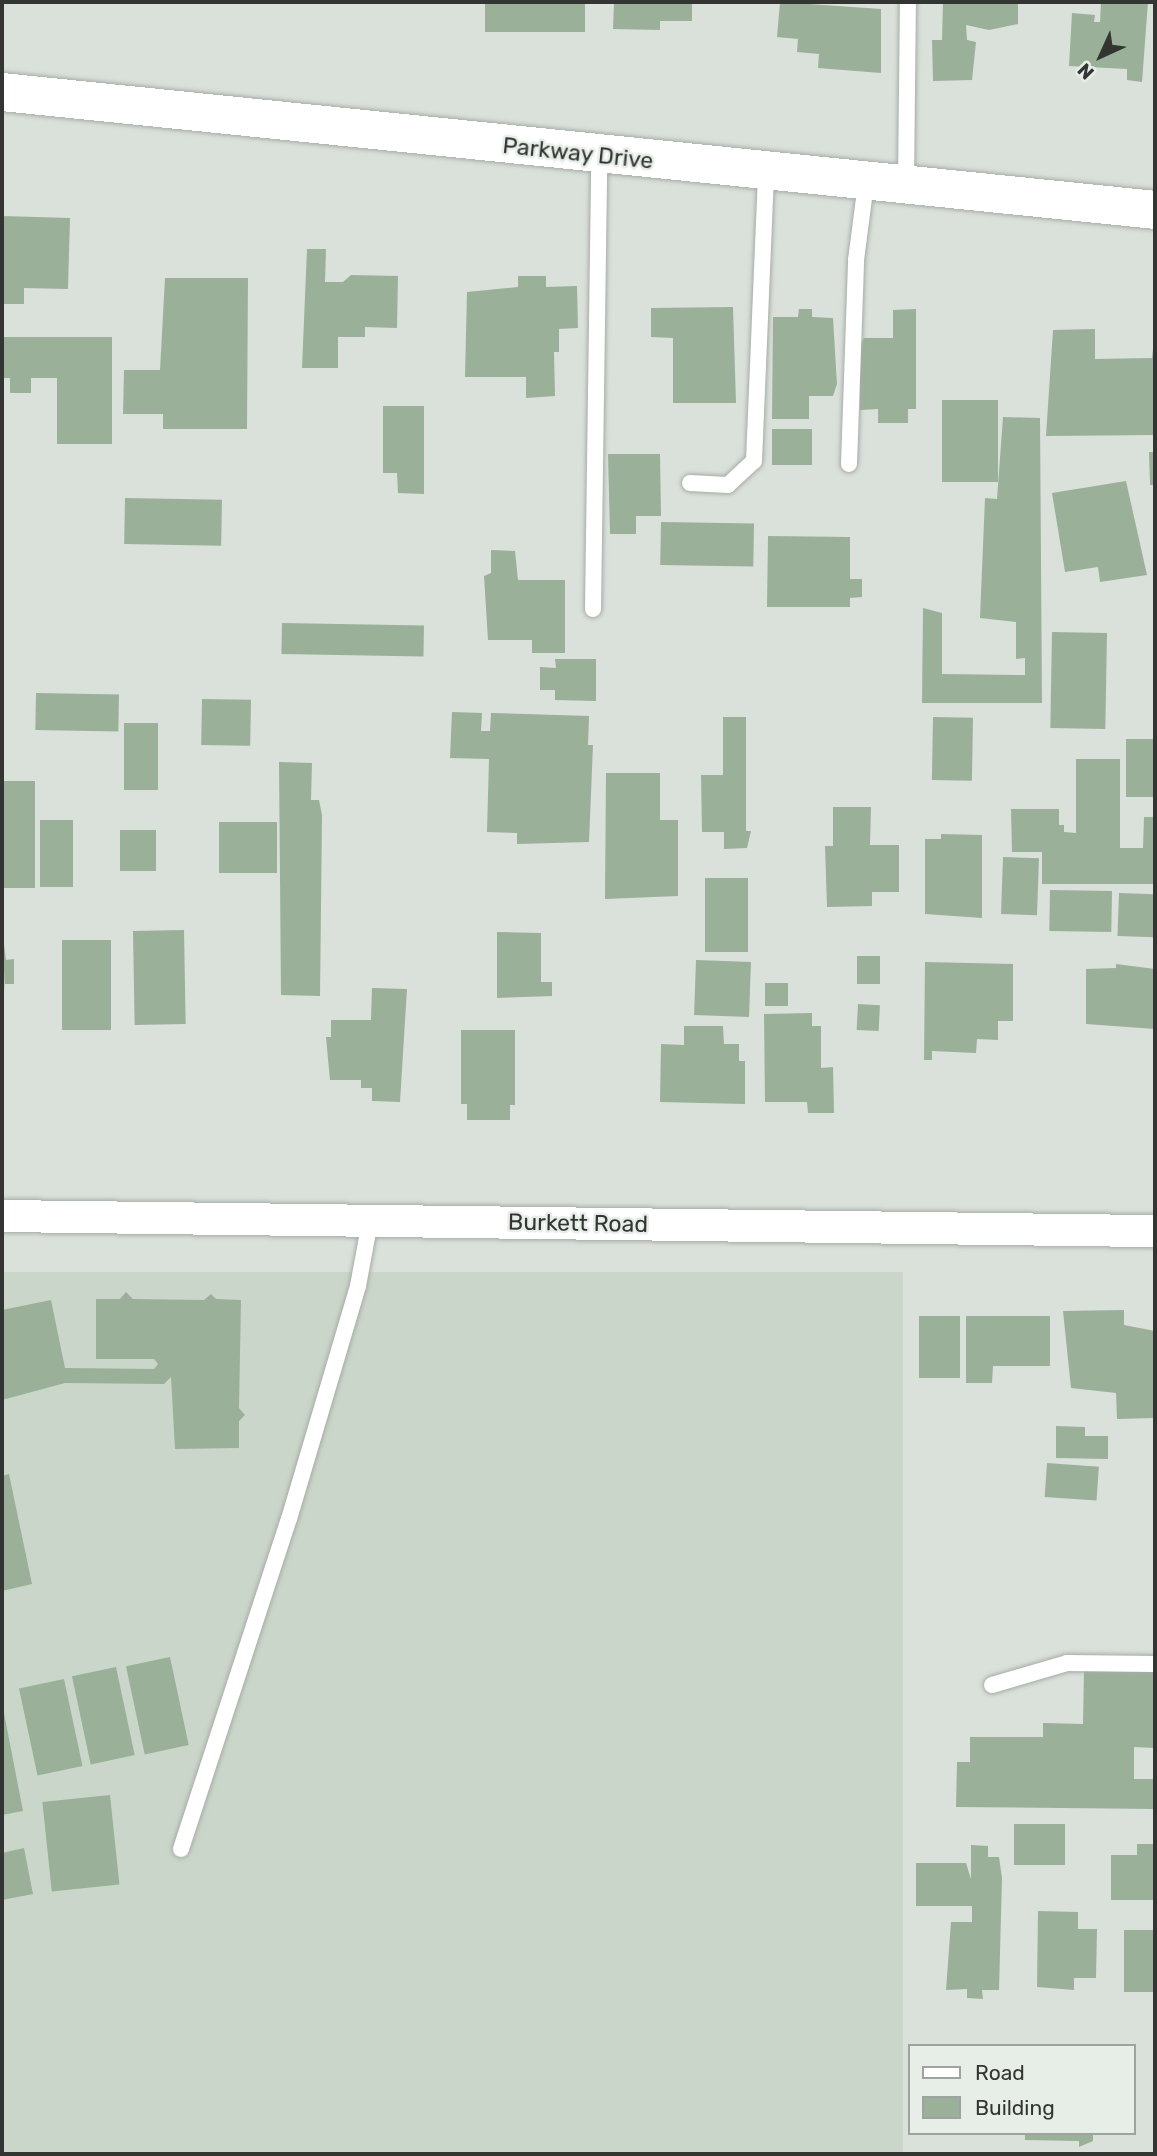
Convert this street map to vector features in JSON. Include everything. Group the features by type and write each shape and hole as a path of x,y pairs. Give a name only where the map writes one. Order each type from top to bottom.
{"street":[{"name":"Parkway Drive","path":"2,92 766,173 1155,210"},
{"name":"Burkett Road","path":"2,1216 1155,1231"}],"lane":[{"path":"906,187 908,2"},
{"path":"593,609 599,155"},
{"path":"690,482 728,485 754,461 766,173"},
{"path":"849,464 856,260 866,183"},
{"path":"181,1849 289,1519 358,1286 370,1221"},
{"path":"992,1685 1068,1663 1155,1664"}],"shaded area":[{"path":"2,1272 903,1272 903,2154 2,2154"}],"building":[{"path":"485,2 585,2 585,32 485,32"},
{"path":"614,2 692,2 692,21 660,21 660,30 613,29"},
{"path":"780,2 881,9 881,73 818,68 819,54 797,52 798,39 777,37"},
{"path":"943,2 1018,2 1018,24 989,30 966,25 967,40 976,42 972,80 933,81 932,40 942,40"},
{"path":"1101,2 1148,2 1142,82 1127,80 1127,69 1069,66 1072,13 1095,15 1094,22 1100,22"},
{"path":"2,216 70,218 68,289 24,288 24,304 2,304"},
{"path":"307,249 326,249 325,282 343,282 351,275 398,276 397,328 365,327 365,337 338,337 338,368 302,368"},
{"path":"518,276 546,276 546,287 577,286 578,328 559,329 559,352 554,352 555,396 526,398 526,377 465,377 467,292 518,287"},
{"path":"165,278 248,278 247,429 163,429 163,414 123,414 124,370 160,370"},
{"path":"733,307 736,403 673,403 673,338 651,337 651,308"},
{"path":"799,309 812,309 812,317 833,318 837,384 833,396 809,396 809,419 772,419 773,317 798,317"},
{"path":"916,309 916,409 908,409 908,423 878,423 878,409 860,410 860,345 864,338 893,338 893,310"},
{"path":"1095,329 1095,359 1152,358 1155,330 1155,435 1046,436 1053,330"},
{"path":"2,337 112,337 112,444 57,444 57,378 31,378 31,393 10,393 10,378 2,378"},
{"path":"942,400 998,400 998,482 942,482"},
{"path":"383,406 424,406 424,494 398,493 397,473 383,473"},
{"path":"1003,417 1040,418 1042,703 922,703 923,608 942,613 942,674 1025,675 1025,658 1016,659 1016,622 980,618 985,498 997,499"},
{"path":"772,429 812,429 812,465 772,465"},
{"path":"1149,452 1155,452 1155,485 1150,485"},
{"path":"608,454 660,454 661,516 636,516 636,534 610,534"},
{"path":"1126,481 1147,575 1100,582 1098,567 1065,572 1052,493"},
{"path":"125,498 222,500 221,546 124,544"},
{"path":"661,522 754,524 753,567 660,565"},
{"path":"768,536 850,537 850,579 862,579 862,597 850,598 850,607 767,607"},
{"path":"491,550 515,551 518,580 565,580 565,653 532,653 532,640 488,640 484,576 491,573"},
{"path":"282,623 424,625 423,656 281,654"},
{"path":"1052,632 1107,633 1105,729 1050,728"},
{"path":"555,659 596,659 596,701 555,700 555,690 540,690 540,667 556,668"},
{"path":"36,693 119,694 118,731 35,730"},
{"path":"202,699 251,700 250,746 201,745"},
{"path":"452,712 482,713 481,731 490,731 491,713 589,716 588,745 593,745 589,842 517,844 517,833 487,832 489,759 450,758"},
{"path":"723,717 746,717 746,831 751,831 747,848 724,849 724,832 702,832 701,775 723,775"},
{"path":"933,717 973,718 972,781 932,780"},
{"path":"124,723 158,723 158,790 124,790"},
{"path":"1126,739 1155,739 1155,797 1126,797"},
{"path":"1076,759 1120,759 1120,848 1143,848 1144,817 1155,817 1155,884 1042,884 1042,852 1012,852 1011,809 1059,809 1059,825 1064,825 1064,832 1076,833"},
{"path":"279,762 312,763 311,800 319,800 322,815 320,996 281,995"},
{"path":"606,773 660,773 660,820 678,820 678,896 605,899"},
{"path":"2,781 35,781 35,888 2,888"},
{"path":"833,807 871,807 870,845 899,845 899,892 872,892 872,906 827,907 825,846 833,846"},
{"path":"40,820 73,820 73,887 40,887"},
{"path":"219,822 277,822 277,873 219,873"},
{"path":"120,830 156,830 156,871 120,871"},
{"path":"941,834 982,835 982,918 925,914 925,839 941,839"},
{"path":"1003,857 1039,858 1037,915 1001,914"},
{"path":"705,878 748,878 748,952 705,952"},
{"path":"1050,890 1112,891 1111,932 1049,931"},
{"path":"1119,893 1155,894 1153,937 1117,936"},
{"path":"2,929 6,960 14,959 14,984 5,984 5,992"},
{"path":"184,930 186,1024 135,1025 133,931"},
{"path":"497,932 541,933 541,982 552,982 552,996 497,998"},
{"path":"62,940 111,940 111,1030 62,1030"},
{"path":"857,956 880,956 880,984 857,984"},
{"path":"696,960 751,962 749,1017 694,1015"},
{"path":"925,962 1013,964 1013,1021 998,1021 998,1040 977,1039 976,1053 932,1051 932,1060 924,1060"},
{"path":"1116,964 1155,969 1155,1029 1086,1024 1086,969 1116,968"},
{"path":"765,983 788,983 788,1006 765,1006"},
{"path":"372,988 407,989 400,1102 372,1101 372,1088 361,1088 361,1080 330,1080 326,1037 331,1037 331,1020 371,1020"},
{"path":"858,1004 880,1005 879,1031 857,1030"},
{"path":"812,1013 812,1026 821,1026 821,1068 833,1067 834,1113 808,1113 807,1102 765,1102 764,1014"},
{"path":"684,1026 723,1026 724,1044 739,1044 739,1061 745,1061 745,1104 660,1102 661,1044 684,1045"},
{"path":"461,1030 515,1030 515,1105 510,1105 510,1120 467,1120 467,1104 461,1104"},
{"path":"126,1292 133,1299 204,1300 211,1294 216,1299 241,1300 239,1408 245,1415 239,1421 239,1448 175,1449 171,1377 164,1384 65,1383 2,1400 2,1310 51,1300 65,1368 154,1369 158,1364 154,1359 96,1359 96,1299 120,1299"},
{"path":"1124,1310 1124,1325 1155,1331 1155,1418 1117,1419 1116,1393 1071,1388 1063,1311"},
{"path":"919,1316 960,1316 960,1378 919,1378"},
{"path":"966,1316 1050,1316 1050,1366 993,1366 992,1383 966,1383"},
{"path":"1056,1426 1085,1427 1085,1436 1108,1436 1108,1459 1056,1458"},
{"path":"1047,1463 1099,1467 1097,1501 1045,1497"},
{"path":"9,1474 32,1584 2,1591 2,1476"},
{"path":"170,1657 189,1745 145,1754 126,1666"},
{"path":"116,1667 135,1755 91,1764 72,1676"},
{"path":"1084,1670 1155,1670 1155,1748 1134,1747 1134,1779 1155,1779 1155,1809 956,1807 957,1762 970,1762 970,1737 1043,1737 1043,1723 1083,1724"},
{"path":"64,1679 83,1766 38,1776 19,1689"},
{"path":"2,1709 23,1811 2,1815"},
{"path":"110,1795 119,1885 52,1892 42,1802"},
{"path":"1014,1824 1065,1824 1065,1865 1014,1865"},
{"path":"1137,1844 1155,1844 1155,1900 1111,1900 1111,1855 1137,1855"},
{"path":"971,1845 988,1846 988,1857 999,1857 1002,1878 999,1990 982,1990 983,1999 967,1998 967,1989 946,1990 951,1922 972,1922 972,1906 916,1906 916,1863 966,1863 971,1879"},
{"path":"24,1848 33,1894 2,1900 2,1853"},
{"path":"1038,1911 1078,1912 1078,1929 1097,1929 1096,1978 1074,1978 1074,1990 1037,1987"},
{"path":"1124,1930 1155,1930 1155,1992 1124,1992"},
{"path":"1025,2135 1093,2135 1093,2141 1079,2147 1079,2141 1025,2140"}]}
